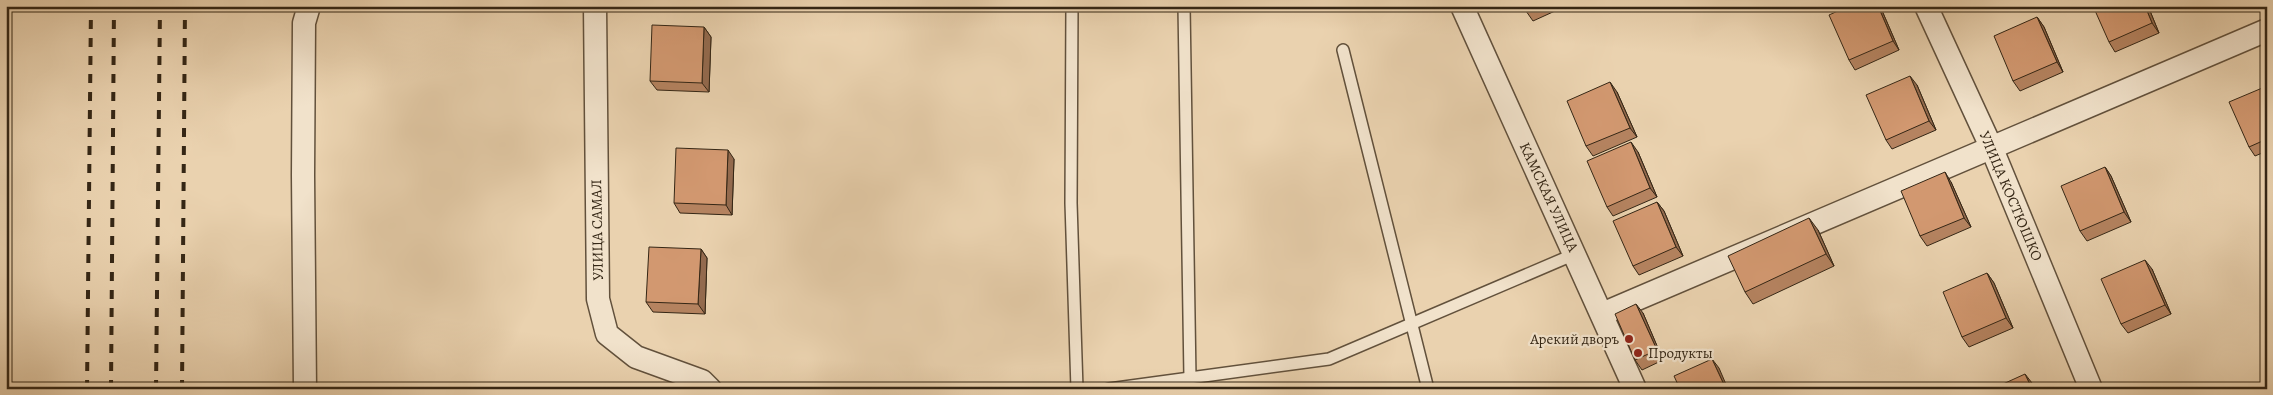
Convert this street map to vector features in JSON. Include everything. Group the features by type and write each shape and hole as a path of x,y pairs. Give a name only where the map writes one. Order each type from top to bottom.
{"street":[{"path":"305,389 304,23 309,6"},
{"name":"УЛИЦА САМАЛ","path":"595,6 598,300 607,334 636,357 702,381 710,389"},
{"name":"КАМСКАЯ УЛИЦА","path":"1462,6 1576,254 1635,389"},
{"name":"УЛИЦА КОСТЮШКО","path":"1926,6 1992,148 2092,389"},
{"path":"1602,314 2267,30"}],"lane":[{"path":"1072,6 1071,203 1077,389"},
{"path":"1184,6 1190,378"},
{"path":"1343,50 1428,389"},
{"path":"1110,389 1329,359 1576,254"}],"building":[{"path":"1524,6 1537,6 1526,11"},
{"path":"1849,6 1878,6 1893,41 1849,60 1829,15"},
{"path":"2093,6 2145,6 2152,23 2109,42"},
{"path":"2037,17 2057,62 2013,81 1994,36"},
{"path":"652,25 704,27 702,83 650,81"},
{"path":"1910,76 1929,121 1886,140 1866,95"},
{"path":"1610,82 1630,128 1586,146 1567,101"},
{"path":"2267,86 2267,139 2249,147 2229,102"},
{"path":"1631,142 1650,188 1607,207 1587,161"},
{"path":"676,148 728,150 726,205 674,203"},
{"path":"2105,167 2124,212 2080,231 2061,186"},
{"path":"1945,172 1964,218 1920,236 1901,191"},
{"path":"1657,202 1676,247 1633,266 1613,221"},
{"path":"1809,218 1826,254 1745,292 1728,256"},
{"path":"649,247 701,249 698,304 646,302"},
{"path":"2145,260 2165,305 2121,324 2101,279"},
{"path":"1987,273 2006,318 1962,337 1943,292"},
{"path":"1636,304 1657,350 1635,360 1615,314"},
{"path":"1712,359 1726,389 1680,389 1674,376"},
{"path":"2025,374 2032,389 1992,389"}],"railway":[{"path":"87,389 91,6"},
{"path":"111,389 114,6"},
{"path":"156,389 160,6"},
{"path":"182,389 185,6"}],"place":[{"name":"Арекий дворъ","path":"1629,339"},
{"name":"Продукты","path":"1638,353"}]}
